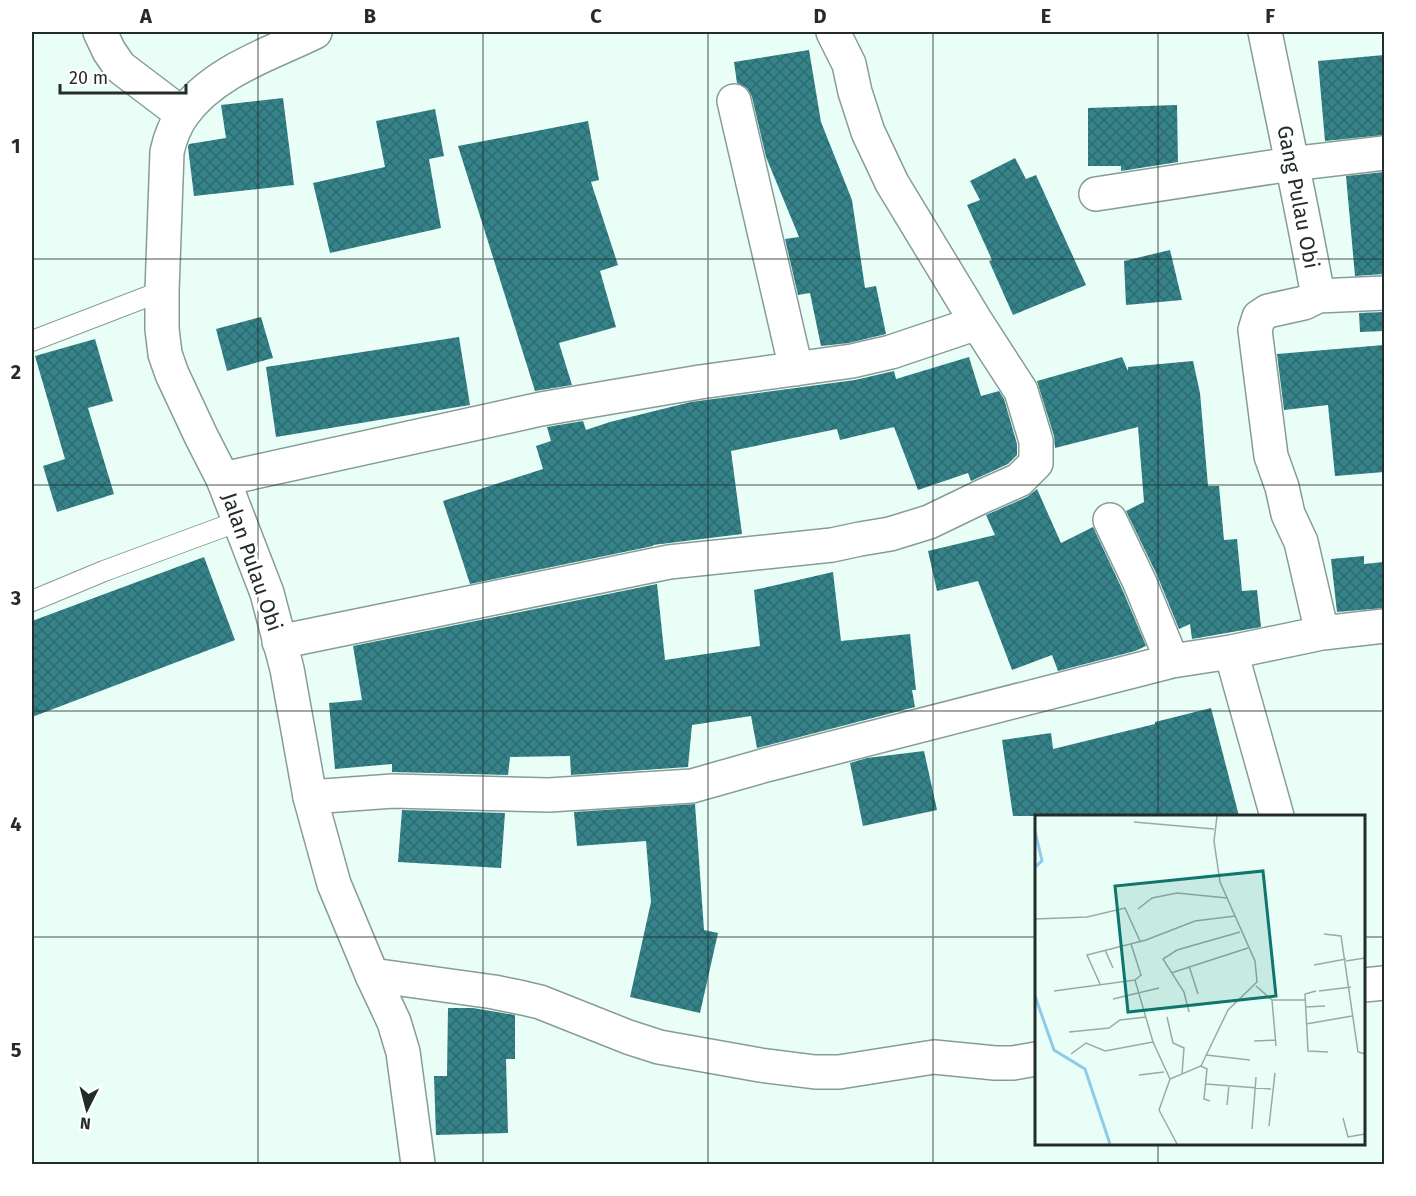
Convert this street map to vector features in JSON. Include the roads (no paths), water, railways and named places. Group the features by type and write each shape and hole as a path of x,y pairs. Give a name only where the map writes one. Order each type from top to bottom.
{"street":[{"path":"100,32 120,67 182,114"},
{"name":"Jalan Pulau Obi","path":"315,32 229,73 198,96 182,114 171,135 166,152 162,329 172,374 223,479 267,593 287,669 310,797 334,884 394,1022 403,1052 418,1164"},
{"path":"279,642 669,562 832,545 890,534 929,522 1019,480 1036,463 1036,441 1021,392 976,323 892,183 868,132 849,64 832,32"},
{"name":"Gang Pulau Obi","path":"1265,32 1318,296 1384,293"},
{"path":"734,101 796,369"},
{"path":"1096,194 1292,164 1384,153"},
{"path":"1318,296 1304,303 1268,311 1259,317 1255,330 1271,456 1282,487 1288,514 1301,542 1322,633"},
{"path":"223,479 541,410 700,382 852,361 891,352 976,323"},
{"path":"1110,520 1140,583 1172,661"},
{"path":"310,797 393,791 549,795 692,786 777,762 1172,661 1322,633 1384,626"},
{"path":"1231,651 1277,815"},
{"path":"372,975 523,998 540,1002 658,1047 815,1072 839,1072 934,1057 995,1063 1035,1059"},
{"path":"1365,985 1384,983"}],"lane":[{"path":"32,341 162,291"},
{"path":"32,601 104,571 239,521"}]}
